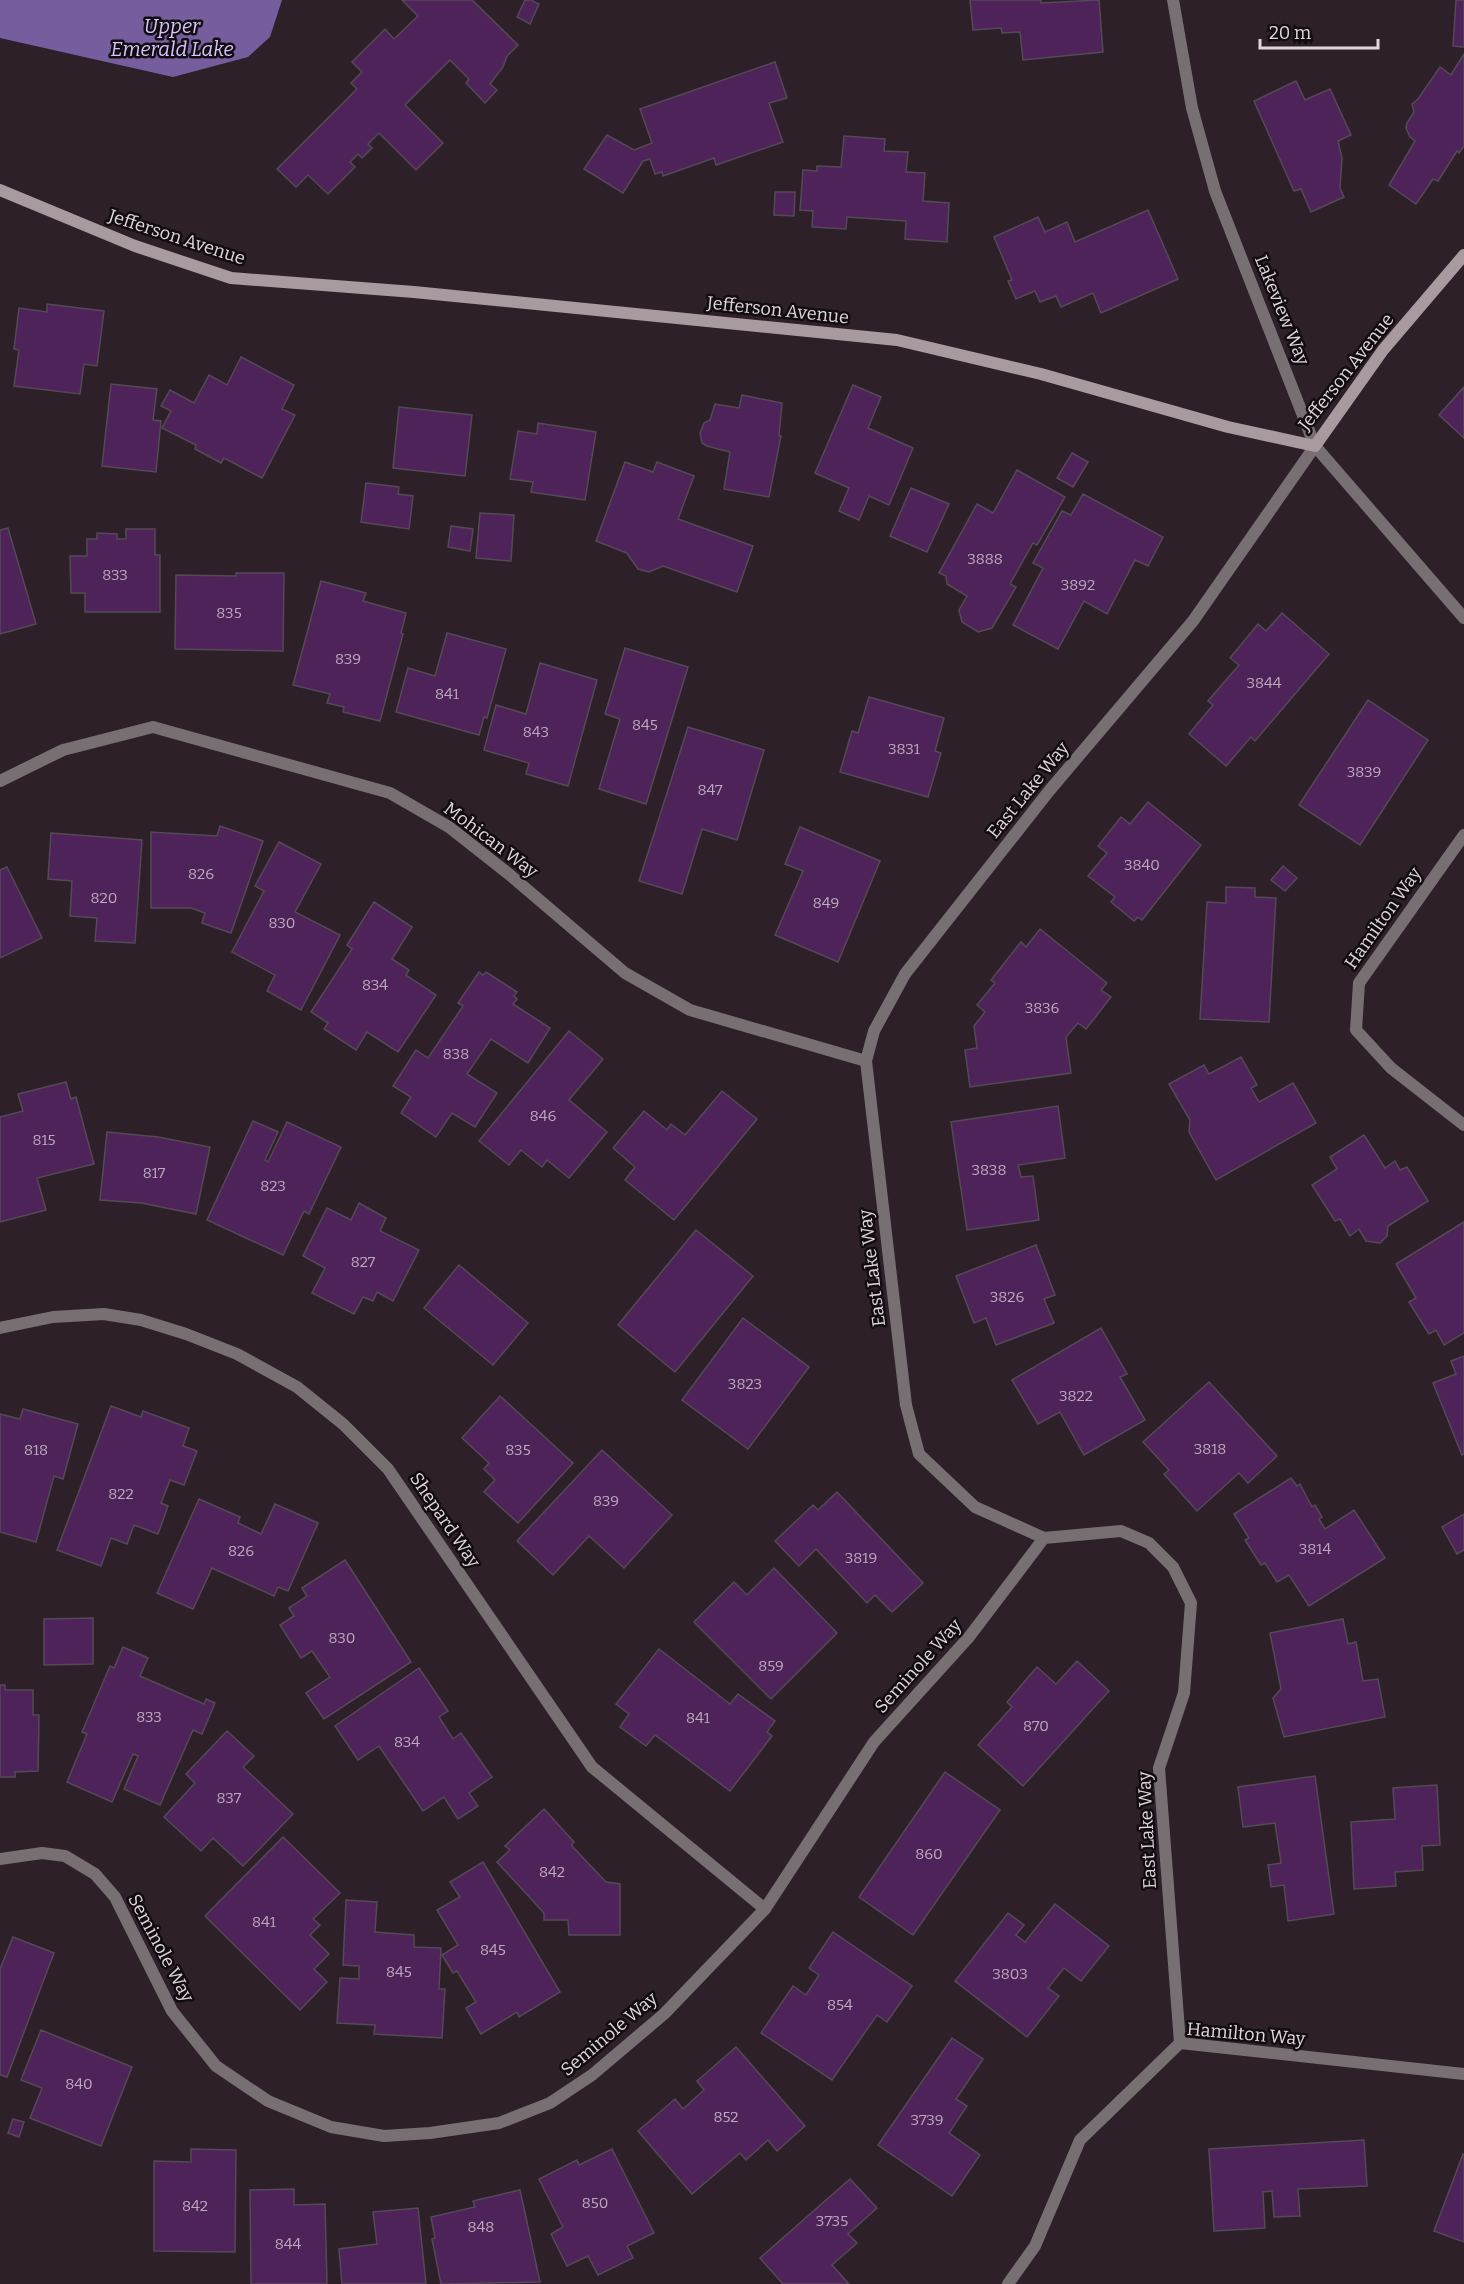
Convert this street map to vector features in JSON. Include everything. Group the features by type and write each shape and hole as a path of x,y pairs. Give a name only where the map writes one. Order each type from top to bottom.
{"street":[{"name":"Lakeview Way","path":"1173,0 1192,108 1215,191 1315,446 1464,618"},
{"name":"Jefferson Avenue","path":"0,190 135,246 231,278 426,293 897,340 1041,374 1228,427 1315,446 1383,350 1464,255"},
{"name":"East Lake Way","path":"1180,2043 1159,1768 1184,1693 1191,1603 1173,1567 1149,1543 1121,1531 1044,1538 975,1507 919,1454 906,1405 866,1061 874,1031 905,974 1049,791 1193,621 1315,446"},
{"name":"Mohican Way","path":"0,781 63,750 153,727 390,793 449,827 510,875 625,973 690,1010 866,1061"},
{"name":"Hamilton Way","path":"1464,835 1359,984 1356,1030 1391,1068 1464,1125"},
{"name":"Shepard Way","path":"0,1328 53,1317 104,1314 141,1320 186,1334 237,1354 297,1387 343,1424 388,1469 592,1767 765,1909"},
{"name":"Seminole Way","path":"0,1859 42,1853 65,1856 94,1874 115,1898 172,2011 216,2066 268,2101 331,2127 384,2136 430,2133 500,2123 550,2103 592,2075 664,2014 765,1909 874,1742 969,1637 1044,1538"},
{"name":"Hamilton Way","path":"1008,2284 1035,2246 1080,2140 1180,2043 1464,2074"}],"water":[{"name":"Upper Emerald Lake","path":"0,0 282,0 270,37 248,57 173,77 0,38"}],"building":[{"path":"402,0 472,0 518,45 507,56 503,67 490,84 497,90 485,103 466,83 469,79 450,60 405,105 443,143 416,170 379,133 368,144 372,148 362,158 358,154 350,162 355,167 328,194 308,175 296,187 277,169 357,89 351,83 362,72 352,62 385,29 394,39 418,16"},
{"path":"525,0 539,4 530,24 517,17"},
{"path":"970,0 1041,0 1041,3 1099,0 1103,52 1023,60 1020,32 1002,33 1001,28 973,30"},
{"path":"1456,0 1464,0 1464,47 1453,46"},
{"path":"1464,54 1464,146 1459,153 1457,151 1438,181 1433,179 1416,204 1389,185 1415,141 1410,137 1406,128 1414,112 1412,104 1440,67 1451,75"},
{"path":"775,62 787,98 769,103 783,142 716,165 714,158 663,176 662,172 655,174 650,159 643,161 623,193 584,169 607,135 634,150 652,143 640,109"},
{"path":"1296,81 1305,100 1330,89 1351,135 1338,141 1342,158 1340,188 1344,197 1311,212 1301,189 1294,191 1254,101"},
{"path":"844,136 885,139 884,151 908,152 906,172 925,173 923,201 949,203 947,242 905,239 906,221 847,217 846,229 812,227 813,211 800,210 803,170 817,171 817,166 841,167"},
{"path":"775,192 795,192 794,216 774,215"},
{"path":"1148,210 1178,279 1101,313 1093,293 1061,307 1056,296 1040,302 1035,291 1016,299 1008,281 1012,280 994,237 1038,217 1045,232 1067,222 1075,242"},
{"path":"47,304 104,311 97,366 84,364 80,394 14,386 19,350 14,349 19,308 47,312"},
{"path":"241,357 294,385 282,409 295,415 262,478 224,458 221,463 195,449 196,445 162,428 171,411 161,406 170,390 194,403 209,375 227,385"},
{"path":"111,384 157,389 153,420 161,421 156,472 102,466"},
{"path":"853,385 881,397 868,428 913,448 889,505 869,496 859,520 839,511 849,488 815,473"},
{"path":"1464,387 1464,438 1439,415"},
{"path":"742,395 782,403 779,436 781,436 769,497 724,489 730,452 702,443 700,433 704,423 710,420 715,404 739,408"},
{"path":"399,407 472,415 465,476 393,468"},
{"path":"538,423 596,432 585,500 531,492 533,482 510,479 518,431 537,434"},
{"path":"1072,453 1088,462 1073,487 1057,478"},
{"path":"625,462 653,472 657,462 694,476 678,519 753,546 737,592 663,566 649,572 638,569 627,553 596,541"},
{"path":"1017,470 1065,497 1037,545 1033,543 1010,584 1016,587 992,628 978,632 962,622 959,610 967,596 947,584 946,576 939,573 977,504 993,513"},
{"path":"366,483 399,487 398,494 413,496 409,529 361,522"},
{"path":"911,488 949,504 927,552 890,536"},
{"path":"1083,494 1163,537 1148,566 1135,560 1107,614 1084,601 1058,649 1013,625 1043,568 1033,563 1062,511 1071,515"},
{"path":"480,513 514,515 511,561 476,558"},
{"path":"451,526 473,529 470,551 448,547"},
{"path":"8,528 36,624 0,634 0,530"},
{"path":"126,529 155,529 155,555 160,555 160,612 85,612 85,593 71,593 70,556 87,556 87,539 97,539 97,533 117,534 117,539 126,539"},
{"path":"236,573 284,573 283,651 175,649 176,575 236,576"},
{"path":"321,581 366,593 363,601 406,613 401,633 403,634 380,721 343,712 344,707 327,703 330,694 293,685"},
{"path":"1282,613 1329,654 1255,741 1251,737 1226,766 1189,734 1213,705 1208,701 1239,665 1230,658 1258,624 1266,631"},
{"path":"447,633 506,649 487,718 484,717 479,735 396,712 408,668 435,676"},
{"path":"625,648 688,667 646,804 599,789 620,719 605,714"},
{"path":"540,663 597,680 568,786 526,774 529,763 484,750 496,705 526,714"},
{"path":"869,697 944,718 935,751 941,753 928,797 840,772 852,731 858,733"},
{"path":"1368,700 1428,740 1360,845 1299,805"},
{"path":"688,727 764,750 737,840 702,829 682,894 639,881"},
{"path":"1148,802 1201,845 1142,920 1138,917 1134,921 1111,902 1115,897 1088,876 1107,853 1098,846 1121,817 1130,824"},
{"path":"220,826 263,841 231,933 202,923 205,913 191,908 151,908 151,832 217,836"},
{"path":"800,827 880,861 838,962 775,935 803,871 785,864"},
{"path":"51,833 142,840 135,943 95,941 97,918 70,916 72,881 48,879"},
{"path":"279,842 321,864 295,912 340,935 301,1010 267,991 275,975 232,952 264,891 255,886"},
{"path":"1283,866 1297,878 1285,891 1271,880"},
{"path":"7,867 42,938 0,958 0,870"},
{"path":"1226,887 1255,888 1255,897 1276,898 1269,1022 1200,1019 1207,902 1226,903"},
{"path":"374,902 412,927 392,959 409,970 406,975 436,995 398,1052 367,1032 356,1050 324,1029 328,1023 311,1012 352,949 347,945"},
{"path":"1040,929 1107,983 1101,990 1111,997 1086,1029 1078,1023 1066,1037 1071,1073 970,1087 965,1050 977,1048 974,1026 985,1012 977,1005 995,983 991,980 1021,942 1026,947"},
{"path":"479,972 483,975 486,972 517,992 514,996 517,999 513,1004 550,1028 528,1063 491,1039 467,1074 497,1093 475,1127 452,1113 436,1137 401,1113 411,1097 393,1086 416,1050 428,1058 463,1006 458,1003"},
{"path":"569,1031 603,1059 569,1100 607,1132 569,1178 547,1160 542,1167 521,1150 509,1165 479,1141"},
{"path":"1241,1057 1257,1085 1251,1088 1259,1102 1293,1083 1316,1123 1216,1180 1189,1132 1190,1120 1169,1084 1204,1065 1209,1074"},
{"path":"66,1082 71,1099 76,1097 94,1164 37,1178 46,1210 0,1222 0,1117 23,1111 18,1094"},
{"path":"722,1091 757,1119 674,1220 625,1180 635,1167 613,1148 644,1111 667,1130 671,1124 685,1135"},
{"path":"1058,1106 1065,1158 1018,1165 1021,1177 1033,1176 1039,1220 967,1230 951,1122"},
{"path":"253,1121 278,1132 265,1160 268,1162 287,1122 341,1147 309,1214 304,1211 283,1255 207,1220"},
{"path":"107,1132 158,1137 210,1147 196,1214 141,1203 100,1200"},
{"path":"1364,1135 1385,1168 1395,1161 1400,1170 1407,1167 1428,1201 1388,1226 1387,1236 1380,1243 1366,1241 1359,1229 1350,1236 1340,1219 1335,1221 1312,1185 1337,1169 1330,1157"},
{"path":"359,1203 386,1218 380,1231 419,1250 393,1301 377,1292 373,1301 363,1297 354,1314 312,1293 325,1268 303,1256 327,1208 351,1220"},
{"path":"1464,1222 1464,1333 1444,1345 1436,1330 1429,1334 1409,1302 1416,1298 1396,1264"},
{"path":"696,1230 753,1276 675,1372 618,1325"},
{"path":"1036,1245 1055,1295 1044,1299 1054,1323 996,1345 986,1318 974,1323 956,1276"},
{"path":"459,1265 528,1323 493,1365 424,1308"},
{"path":"743,1318 809,1367 748,1449 682,1400"},
{"path":"1101,1328 1127,1374 1120,1377 1145,1420 1084,1455 1060,1412 1038,1424 1012,1380"},
{"path":"1464,1356 1464,1454 1462,1455 1433,1383 1456,1374 1451,1361"},
{"path":"1209,1382 1277,1456 1248,1483 1239,1473 1197,1511 1164,1474 1169,1470 1143,1442"},
{"path":"500,1396 573,1463 518,1523 484,1492 495,1480 484,1469 489,1463 462,1438"},
{"path":"111,1406 141,1417 143,1411 189,1428 183,1446 197,1451 184,1485 170,1480 161,1503 168,1506 158,1534 134,1525 127,1544 111,1538 101,1566 57,1550"},
{"path":"23,1409 78,1424 63,1479 54,1476 36,1542 0,1532 0,1414 20,1419"},
{"path":"602,1450 672,1515 624,1568 589,1536 553,1575 517,1541"},
{"path":"1291,1478 1297,1486 1300,1484 1312,1507 1315,1505 1322,1517 1319,1519 1325,1529 1354,1510 1385,1558 1309,1606 1289,1575 1277,1582 1265,1563 1261,1565 1245,1540 1249,1538 1234,1514"},
{"path":"837,1492 923,1583 892,1612 875,1595 867,1603 816,1549 799,1566 775,1541 813,1505 818,1510"},
{"path":"199,1499 240,1517 238,1523 261,1534 275,1504 318,1523 288,1591 278,1587 274,1596 212,1568 193,1609 157,1593"},
{"path":"1464,1514 1464,1550 1457,1554 1442,1527"},
{"path":"345,1560 411,1662 324,1719 306,1693 330,1677 312,1651 301,1658 280,1625 294,1616 289,1608 307,1596 302,1588"},
{"path":"774,1568 837,1633 771,1699 694,1622 734,1582 747,1595"},
{"path":"93,1618 93,1664 44,1665 44,1619"},
{"path":"1343,1619 1348,1644 1356,1642 1363,1681 1378,1679 1385,1717 1284,1737 1273,1698 1281,1689 1270,1633"},
{"path":"123,1647 148,1658 140,1676 204,1704 206,1699 215,1703 202,1734 193,1730 160,1805 124,1789 138,1756 133,1754 112,1802 67,1782 87,1734 82,1732 110,1666 114,1668"},
{"path":"659,1649 730,1704 738,1694 775,1721 767,1732 772,1736 730,1791 655,1735 646,1746 620,1727 629,1714 616,1704"},
{"path":"1077,1661 1109,1691 1023,1786 978,1745 1012,1707 1007,1702 1037,1667 1056,1684"},
{"path":"419,1668 448,1711 439,1717 453,1739 461,1733 492,1777 469,1793 478,1806 458,1819 444,1797 423,1811 379,1746 358,1760 335,1726"},
{"path":"0,1685 5,1685 5,1690 33,1690 33,1715 39,1715 38,1771 15,1772 15,1777 0,1777"},
{"path":"227,1731 254,1756 243,1767 293,1814 243,1866 213,1838 201,1851 164,1817 195,1783 186,1774"},
{"path":"945,1772 1000,1810 913,1935 859,1897"},
{"path":"1315,1776 1334,1914 1288,1921 1284,1885 1271,1887 1268,1865 1281,1863 1275,1823 1243,1827 1238,1787"},
{"path":"1437,1785 1440,1845 1422,1846 1423,1870 1395,1872 1396,1886 1354,1889 1351,1822 1395,1819 1393,1788"},
{"path":"544,1809 574,1842 571,1845 606,1882 620,1884 620,1935 569,1935 568,1920 544,1920 544,1913 497,1862 510,1850 505,1846"},
{"path":"283,1837 340,1893 313,1919 320,1925 310,1935 329,1954 314,1969 327,1982 300,2010 205,1916"},
{"path":"483,1862 560,1992 519,2017 517,2012 481,2034 466,2008 476,2002 457,1971 453,1973 442,1955 458,1945 437,1910 460,1897 450,1882"},
{"path":"346,1900 377,1902 375,1932 414,1935 414,1947 441,1948 439,1989 445,1989 442,2038 374,2034 375,2025 337,2023 340,1978 359,1979 359,1966 343,1965"},
{"path":"1055,1904 1109,1946 1081,1981 1064,1968 1048,1988 1059,1996 1027,2037 955,1981 1008,1913 1024,1925 1016,1935 1025,1942"},
{"path":"833,1932 912,1986 887,2022 877,2015 832,2080 761,2033 793,1986 806,1995 819,1975 809,1968"},
{"path":"13,1937 54,1953 7,2077 0,2075 0,1969"},
{"path":"41,2030 132,2067 101,2146 30,2118 42,2088 21,2080"},
{"path":"952,2038 983,2059 956,2099 967,2106 949,2133 980,2155 952,2196 878,2145"},
{"path":"736,2047 805,2126 777,2151 768,2140 746,2160 740,2153 692,2194 638,2131 675,2099 683,2109 704,2090 697,2081"},
{"path":"13,2119 24,2122 19,2137 8,2133"},
{"path":"1364,2140 1367,2186 1298,2189 1300,2216 1274,2217 1272,2191 1263,2192 1265,2228 1214,2231 1209,2149"},
{"path":"191,2149 236,2150 235,2252 154,2251 154,2161 191,2162"},
{"path":"612,2149 654,2233 627,2246 633,2258 598,2275 588,2256 567,2266 551,2234 563,2227 539,2179 577,2160 579,2165"},
{"path":"1464,2154 1464,2242 1434,2231"},
{"path":"850,2179 877,2208 848,2234 857,2243 832,2265 849,2284 783,2284 760,2258"},
{"path":"294,2189 294,2205 325,2204 327,2284 251,2284 250,2190"},
{"path":"520,2190 540,2282 441,2284 432,2239 435,2238 431,2217 475,2207 473,2201"},
{"path":"418,2208 426,2284 342,2284 339,2249 377,2244 373,2212"}]}
